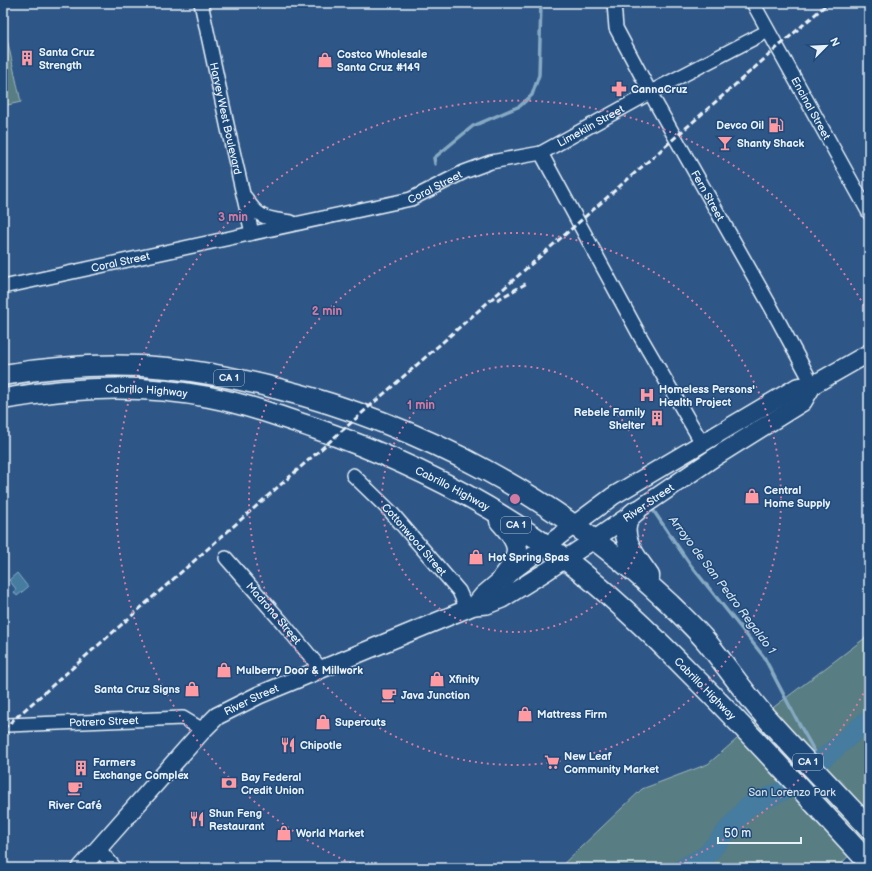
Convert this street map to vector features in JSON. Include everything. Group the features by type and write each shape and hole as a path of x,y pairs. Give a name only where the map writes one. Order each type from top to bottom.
{"highway":[{"name":"CA 1","path":"3,375 73,367 145,366 217,375 287,391 327,402 361,414 424,440 513,486 550,508 595,539 662,596 704,639 765,716 869,828"},
{"name":"Cabrillo Highway","path":"3,399 57,391 113,388 185,393 231,402 300,423 377,451 442,481 485,505 565,559 642,624 748,732 869,863"},
{"path":"485,505 509,530 517,544 516,558 503,578"},
{"path":"636,511 629,518 626,528 627,537 631,548 662,596"},
{"path":"834,825 864,868"}],"main road":[{"name":"River Street","path":"470,608 503,578 613,496 797,387 813,385 869,353"},
{"name":"River Street","path":"81,868 217,716 259,695 321,669 470,608 487,605 502,599 595,539 712,459 803,402 813,385"}],"street":[{"name":"Harvey West Boulevard","path":"201,3 252,233"},
{"name":"Fern Street","path":"614,3 616,28 771,306 813,385"},
{"name":"Encinal Street","path":"753,3 869,213"},
{"name":"Limekiln Street","path":"541,153 768,31"},
{"path":"541,153 643,341 702,443"},
{"name":"Coral Street","path":"3,287 411,199 464,172 491,162 541,153"},
{"path":"242,189 252,209 261,216 297,224"},
{"name":"Cottonwood Street","path":"352,475 391,512 459,591 470,608"},
{"name":"Madrona Street","path":"226,558 321,669"},
{"name":"Potrero Street","path":"3,724 183,718 203,730"},
{"path":"98,848 116,868"}],"shaded area":[{"path":"3,3 869,3 869,635 774,707 708,764 642,789 559,868 3,868 3,105 20,101 3,21"},
{"path":"17,573 28,587 17,596 14,592 16,589 9,580"}],"green space":[{"path":"3,21 21,102 3,106"},
{"name":"San Lorenzo Park","path":"869,635 869,835 837,868 559,868 642,789 708,764 774,707"}],"waterway":[{"path":"435,164 434,158 473,126 520,106 532,95 539,75 541,3"},
{"name":"Arroyo de San Pedro Regaldo 1","path":"651,507 689,563 764,657 820,761"},
{"path":"683,868 707,855 747,807 789,788 869,719"}],"railway":[{"path":"3,729 828,3"},
{"path":"497,300 527,283"}],"place":[{"name":"Santa Cruz Strength","path":"27,58"},
{"name":"Costco Wholesale Santa Cruz #149","path":"325,60"},
{"name":"CannaCruz","path":"619,89"},
{"name":"Devco Oil","path":"776,125"},
{"name":"Shanty Shack","path":"725,143"},
{"name":"Homeless Persons' Health Project","path":"647,395"},
{"name":"Rebele Family Shelter","path":"657,418"},
{"name":"Central Home Supply","path":"752,496"},
{"name":"Hot Spring Spas","path":"476,557"},
{"name":"Mulberry Door & Millwork","path":"224,670"},
{"name":"Xfinity","path":"437,679"},
{"name":"Santa Cruz Signs","path":"192,689"},
{"name":"Java Junction","path":"389,695"},
{"name":"Mattress Firm","path":"525,714"},
{"name":"Supercuts","path":"323,722"},
{"name":"Chipotle","path":"288,745"},
{"name":"New Leaf Community Market","path":"552,762"},
{"name":"Farmers Exchange Complex","path":"81,768"},
{"name":"Bay Federal Credit Union","path":"229,783"},
{"name":"River Café","path":"75,788"},
{"name":"Shun Feng Restaurant","path":"197,819"},
{"name":"World Market","path":"284,833"}]}
